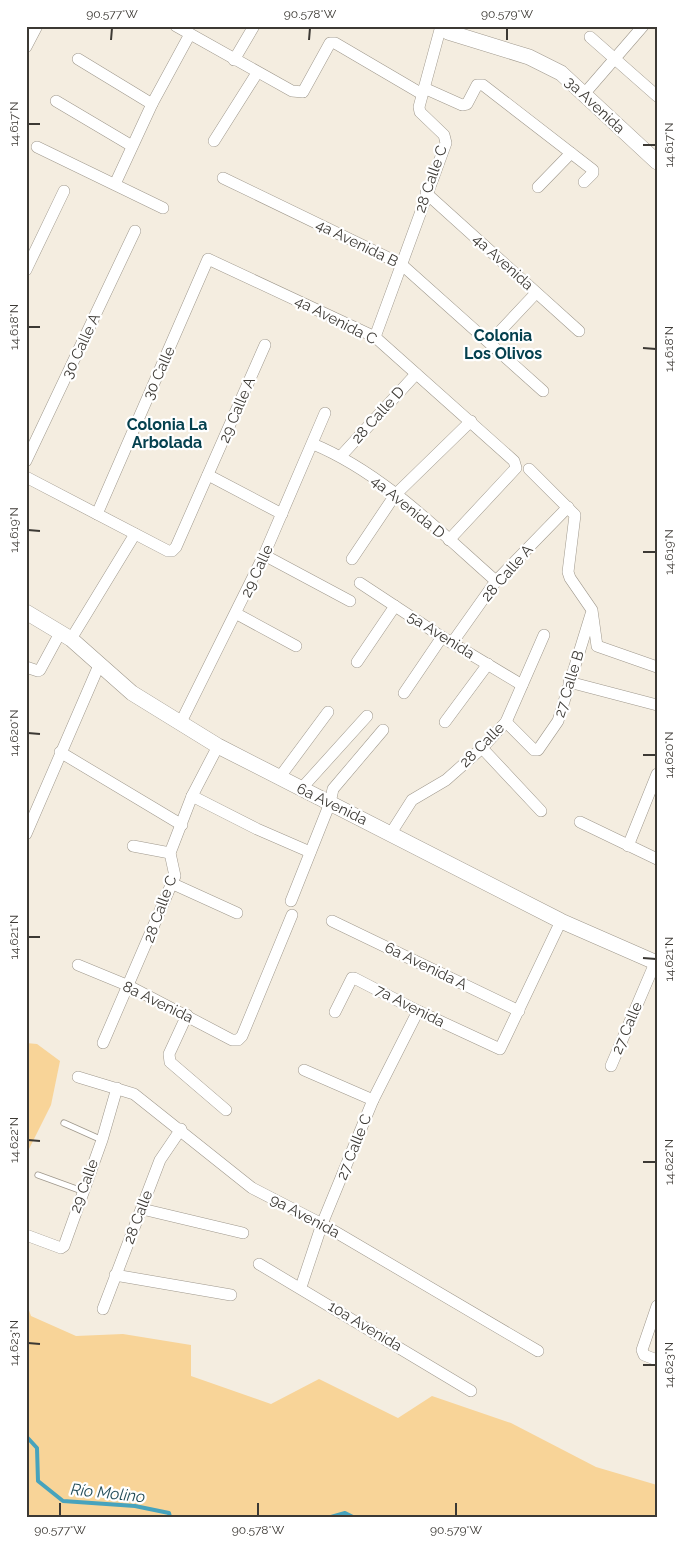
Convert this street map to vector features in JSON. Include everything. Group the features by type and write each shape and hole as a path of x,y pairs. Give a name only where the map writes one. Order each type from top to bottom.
{"street":[{"path":"26,47 37,26"},
{"path":"176,26 292,91 303,92 330,44 340,45 423,91 462,105 467,104 477,85 483,85 593,170 593,173 584,182"},
{"path":"234,60 254,26"},
{"name":"28 Calle C","path":"375,337 426,193 446,144 444,135 420,112 423,91 442,26"},
{"name":"3a Avenida","path":"442,26 448,32 529,57 560,73 585,93 657,162"},
{"path":"585,93 644,26"},
{"path":"115,184 152,104 190,34"},
{"path":"590,37 615,57 657,96"},
{"path":"78,59 152,104"},
{"path":"214,142 257,73"},
{"path":"56,101 132,146"},
{"path":"36,147 163,208"},
{"path":"538,187 571,153"},
{"name":"4a Avenida B","path":"222,178 401,264 543,391"},
{"path":"26,270 64,191"},
{"name":"4a Avenida","path":"426,193 579,331"},
{"name":"30 Calle A","path":"26,462 135,231"},
{"name":"4a Avenida C","path":"208,259 375,337 471,421 516,464 516,468 449,540"},
{"name":"30 Calle","path":"97,514 208,259"},
{"path":"490,342 536,293"},
{"name":"29 Calle A","path":"135,534 168,551 172,551 176,547 265,345"},
{"name":"28 Calle D","path":"341,456 416,374"},
{"name":"29 Calle","path":"180,724 237,614 325,413"},
{"path":"352,559 395,495 471,421"},
{"name":"4a Avenida D","path":"313,444 341,456 395,495 496,581"},
{"path":"529,469 575,515 568,572 575,586 592,610 597,646 657,667"},
{"path":"208,475 282,514"},
{"path":"26,477 135,534 40,670 26,667"},
{"name":"28 Calle A","path":"404,693 496,581 568,507"},
{"path":"264,555 350,601"},
{"name":"5a Avenida","path":"360,583 447,640 522,685"},
{"path":"357,662 395,606"},
{"name":"27 Calle B","path":"506,722 534,750 538,750 555,727 592,610"},
{"name":"6a Avenida","path":"26,612 65,636 100,663 132,693 218,746 391,833 561,922 656,963"},
{"path":"237,614 296,646"},
{"name":"28 Calle","path":"391,833 412,800 446,780 482,748 506,722 544,635"},
{"path":"26,834 100,663"},
{"path":"445,722 488,664"},
{"path":"569,682 657,704"},
{"path":"279,778 328,712"},
{"path":"301,789 367,716"},
{"path":"291,901 330,803 333,790 383,730"},
{"name":"28 Calle C","path":"103,1043 129,986 175,872 170,853 192,796 218,746"},
{"path":"482,748 541,811"},
{"path":"60,752 182,825"},
{"path":"628,846 657,774"},
{"path":"192,796 257,829 310,852"},
{"path":"580,822 657,859"},
{"path":"133,846 170,853"},
{"path":"171,883 237,913"},
{"name":"8a Avenida","path":"78,965 129,986 232,1040 238,1040 242,1036 292,915"},
{"name":"6a Avenida A","path":"332,921 519,1012"},
{"path":"519,1012 561,922"},
{"name":"27 Calle","path":"611,1066 656,963"},
{"name":"7a Avenida","path":"335,1012 352,978 354,978 496,1049 502,1048 519,1012"},
{"name":"27 Calle C","path":"301,1287 322,1224 373,1100 418,1011"},
{"path":"187,1015 168,1058 170,1062 226,1110"},
{"path":"304,1070 373,1100"},
{"name":"9a Avenida","path":"78,1077 134,1094 181,1129 252,1188 322,1224 538,1351"},
{"name":"29 Calle","path":"26,1235 61,1248 64,1246 82,1191 102,1140 117,1088"},
{"name":"28 Calle","path":"103,1310 161,1156 181,1129"},
{"path":"142,1209 244,1233"},
{"name":"10a Avenida","path":"259,1264 301,1287 471,1391"},
{"path":"115,1275 231,1295"},
{"path":"657,1306 643,1345 644,1355 657,1360"}],"lane":[{"path":"64,1123 102,1140"},
{"path":"38,1175 82,1191"}],"shaded area":[{"path":"26,1043 37,1044 60,1061 51,1105 26,1155"},
{"path":"26,1302 31,1316 76,1336 123,1334 191,1345 191,1376 271,1404 319,1379 398,1418 432,1396 511,1423 596,1467 657,1485 657,1517 26,1517"}],"waterway":[{"name":"Río Molino","path":"26,1436 37,1448 38,1481 63,1501 135,1506 169,1513 170,1517"},
{"name":"Río Molino","path":"331,1517 345,1513 353,1517"}],"district":[{"name":"Colonia Los Olivos","path":"503,344"},
{"name":"Colonia La Arbolada","path":"167,433"}]}
